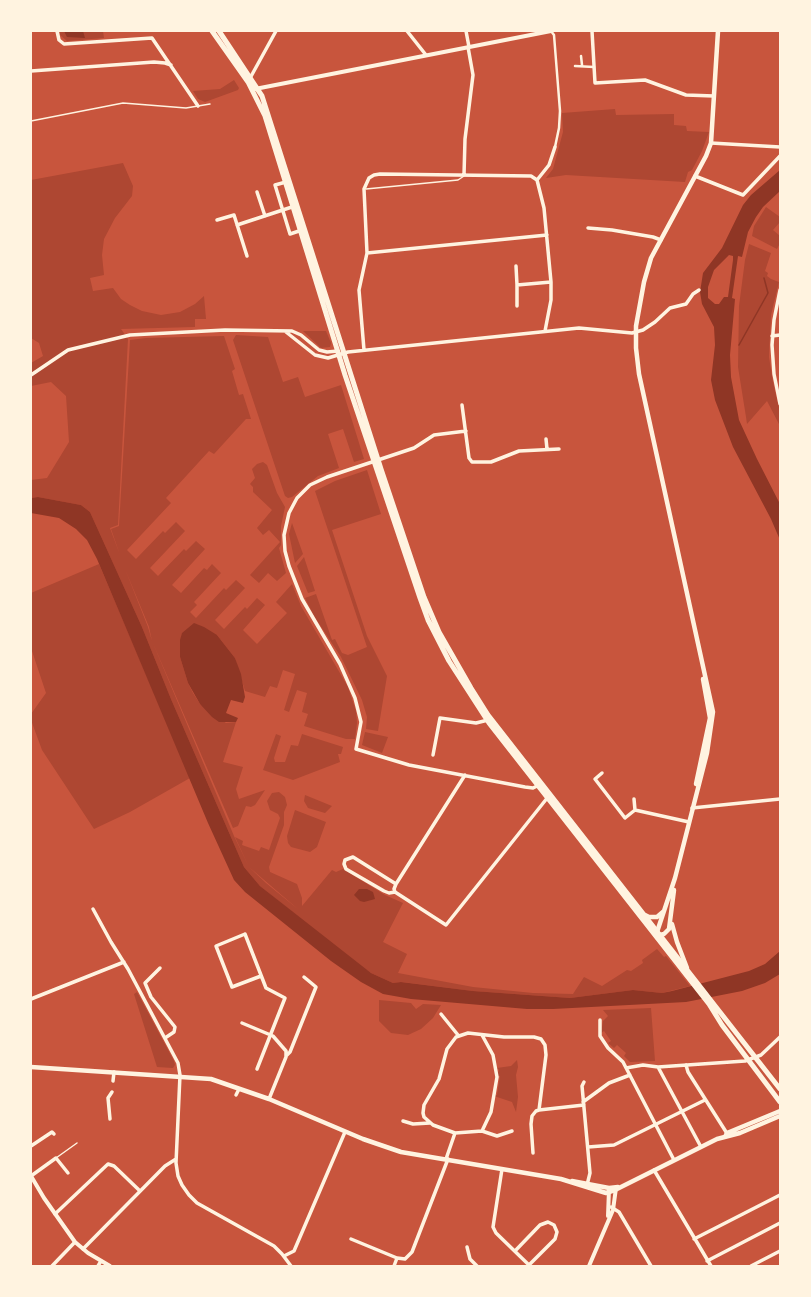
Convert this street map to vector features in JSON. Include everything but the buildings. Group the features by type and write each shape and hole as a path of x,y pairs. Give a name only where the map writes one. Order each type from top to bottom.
{"main road":[{"path":"212,31 248,82 265,116 287,181"},
{"path":"219,31 258,88 340,353 430,615 488,719 658,934"},
{"path":"658,934 675,878 689,822 710,715 699,652 639,374 636,333 645,277 651,258 711,143 718,31"},
{"path":"548,796 644,915 780,1102"},
{"path":"658,934 669,929 672,918 675,878"},
{"path":"644,915 649,917 657,917 664,912 666,908"},
{"path":"672,918 677,942 691,978 715,1006 780,1089"},
{"path":"31,1067 211,1079 269,1099 345,1132 404,1152 561,1179 609,1190 623,1186 701,1147 780,1111"},
{"path":"727,1135 740,1133 780,1116"}],"street":[{"path":"57,31 59,40 64,44 152,38 198,106"},
{"path":"248,82 276,31"},
{"path":"407,31 426,55"},
{"path":"464,176 465,139 473,75 466,31"},
{"path":"252,90 551,31 554,35 560,112 559,131 549,164 537,180"},
{"path":"592,31 596,83 645,80 686,95 714,96"},
{"path":"581,56 582,65"},
{"path":"31,71 154,62 165,63 171,66"},
{"path":"575,66 582,65 595,67"},
{"path":"711,143 780,147"},
{"path":"695,176 743,195 780,156"},
{"path":"364,350 359,290 367,253 364,189 366,181 374,175 533,176 537,180 543,203 551,282 551,300 545,331"},
{"path":"287,181 275,185 290,234 303,230"},
{"path":"257,192 265,216"},
{"path":"237,225 295,206"},
{"path":"217,220 234,214 247,256"},
{"path":"588,228 612,230 653,237 660,240"},
{"path":"367,253 546,235"},
{"path":"516,266 518,306"},
{"path":"517,284 551,282"},
{"path":"31,375 64,352 123,336 225,330 299,333 321,351 340,353 585,328 636,333 655,322 668,309 686,304 698,290"},
{"path":"780,290 772,336 774,374 780,404"},
{"path":"778,296 780,300"},
{"path":"772,336 780,335"},
{"path":"462,404 469,458 474,463 492,462 519,451 559,449"},
{"path":"466,431 434,435 417,447 327,477 310,486 301,494 292,507 286,520 284,534 288,562 302,598 340,664 356,698 361,727 356,749 402,763 525,787 540,785"},
{"path":"546,439 547,449"},
{"path":"433,755 440,718 476,723 488,719"},
{"path":"602,774 595,779 625,818 635,810"},
{"path":"395,892 394,889 396,884 465,775"},
{"path":"396,884 352,857 346,860 344,864 346,868 384,892 395,892 446,925 548,796"},
{"path":"634,799 635,810"},
{"path":"692,808 780,800"},
{"path":"635,810 689,822"},
{"path":"92,909 124,962 178,1063 180,1076 176,1159 179,1179 193,1199 268,1243 284,1256 291,1266"},
{"path":"257,1069 285,998 268,989 261,976 245,934 216,946 232,987 261,976"},
{"path":"31,999 124,962"},
{"path":"160,968 145,983 153,1000 175,1027 174,1032 165,1038"},
{"path":"269,1099 316,987 304,977"},
{"path":"441,1014 458,1035"},
{"path":"600,1020 600,1036 610,1050 620,1058 626,1068 674,1160"},
{"path":"242,1023 271,1035 283,1046 287,1055"},
{"path":"430,1123 424,1117 424,1108 439,1079 447,1049 458,1035 468,1033 509,1038 534,1036 542,1040 545,1046 546,1055 539,1110"},
{"path":"482,1035 493,1055 497,1077 491,1112 482,1131"},
{"path":"626,1068 643,1065 658,1067 748,1060 756,1058 780,1037"},
{"path":"686,1065 688,1072 727,1135"},
{"path":"658,1067 701,1147"},
{"path":"114,1072 114,1082"},
{"path":"533,1153 531,1121 534,1114 539,1110 584,1103 609,1083 630,1075"},
{"path":"584,1082 582,1086 590,1175 587,1186"},
{"path":"236,1095 239,1088"},
{"path":"110,1119 108,1098 112,1092"},
{"path":"588,1147 614,1145 705,1100"},
{"path":"403,1121 413,1124 430,1123 455,1132 482,1131 498,1136 512,1131"},
{"path":"31,1146 52,1132 54,1134"},
{"path":"284,1256 294,1251 345,1132"},
{"path":"351,1239 397,1258 405,1258 412,1252 447,1159 455,1132"},
{"path":"68,1173 56,1158 31,1176 75,1242 83,1250 110,1266"},
{"path":"83,1250 165,1166 176,1159"},
{"path":"55,1214 108,1164 113,1165 140,1192"},
{"path":"502,1169 493,1227 496,1233 515,1251 530,1265 555,1239 557,1232 554,1224 548,1222 540,1224 515,1251"},
{"path":"654,1170 711,1266"},
{"path":"589,1266 607,1223 616,1189"},
{"path":"609,1190 611,1207"},
{"path":"694,1239 780,1195"},
{"path":"611,1207 619,1212 651,1266"},
{"path":"708,1261 780,1223"},
{"path":"52,1266 75,1242"},
{"path":"467,1247 470,1259 477,1266"},
{"path":"751,1266 780,1251"},
{"path":"394,1266 397,1258"},
{"path":"98,1266 101,1261"}],"lane":[{"path":"31,121 123,103 182,108 210,104"},
{"path":"364,189 458,180 464,176"},
{"path":"56,1158 77,1143"}],"shaded area":[{"path":"60,31 103,31 104,38 67,41 60,35"},
{"path":"64,31 83,31 85,38 67,37"},
{"path":"234,80 239,88 238,90 205,102 198,99 193,91 220,89"},
{"path":"615,109 616,115 674,114 674,125 686,126 687,131 709,132 702,151 692,170 688,172 685,182 566,175 546,178 553,169 563,132 562,113"},
{"path":"123,163 133,186 132,196 115,218 104,239 102,255 104,275 90,278 93,291 113,288 121,299 130,305 142,311 161,315 180,312 195,304 204,296 206,319 195,319 195,327 121,329 128,339 118,525 110,528 120,555 111,529 119,526 130,340 146,338 224,336 235,369 232,371 239,395 243,394 251,419 246,419 214,454 209,451 166,498 171,503 127,550 136,559 163,531 165,533 176,522 185,531 150,568 158,576 184,549 186,551 196,541 205,549 172,585 181,593 204,568 207,570 212,564 221,573 194,602 197,605 190,612 196,618 224,588 226,590 236,580 245,588 215,620 224,629 245,607 247,609 257,598 265,605 243,630 257,644 287,613 276,602 292,584 301,606 348,687 356,711 357,723 355,739 346,739 304,726 308,714 302,712 307,693 297,690 289,712 284,710 295,674 283,670 277,688 270,686 265,697 245,691 235,658 217,635 182,633 180,657 188,683 193,693 200,704 226,723 236,722 223,762 243,767 236,789 239,799 265,790 255,805 251,807 246,806 238,826 233,828 152,641 234,836 249,867 235,837 243,841 242,845 259,851 261,847 269,850 280,818 278,814 270,810 267,801 272,793 279,792 285,797 287,805 284,812 284,825 269,867 270,872 297,884 302,898 302,906 332,870 336,872 343,869 385,895 403,903 383,942 407,954 398,973 473,987 533,993 573,994 584,977 602,986 627,970 631,971 643,963 642,960 657,949 664,957 666,956 690,986 662,993 633,990 570,998 473,991 402,982 393,983 371,973 353,961 260,886 244,867 171,699 142,627 90,512 81,505 38,497 31,498 31,480 47,478 69,442 66,396 51,382 31,386 31,363 43,356 39,343 31,338 31,180","holes":["125,569 149,627 152,641 148,627","249,867 299,910 266,883"]},
{"path":"780,170 780,191 763,207 756,217 748,232 742,257 738,256 732,298 735,299 730,355 731,377 739,420 780,504 780,540 771,519 733,447 715,400 711,380 715,345 714,327 702,304 700,292 703,273 722,248 743,205 751,195","holes":["729,255 733,256 728,297 724,297 719,304 715,304 708,298 708,287 714,270"]},
{"path":"766,207 780,217 780,222 773,230 780,236 780,243 777,249 752,236 754,226"},
{"path":"749,244 771,253 765,271 768,273 767,276 779,282 771,315 769,357 780,412 780,426 767,401 747,424 738,367 739,306 745,260"},
{"path":"303,331 326,331 331,343 330,347 321,348"},
{"path":"236,335 268,337 283,382 298,377 305,397 341,385 364,459 354,462 343,429 328,434 339,468 318,476 292,497 288,498 285,496 233,340"},
{"path":"263,462 267,465 277,493 285,507 281,526 281,545 279,548 286,573 277,581 268,573 259,583 250,575 280,542 269,530 263,535 257,528 272,510 253,492 253,487 250,484 255,478 252,469 257,464"},
{"path":"367,470 381,514 332,530 367,636 387,676 378,731 366,729 367,717 362,700 341,657 314,616 305,598 316,594 332,640 335,639 342,653 348,655 367,647 315,491 335,481"},
{"path":"38,497 81,505 90,512 142,627 171,699 244,867 260,886 371,973 393,983 401,982 473,991 570,998 633,990 662,993 672,991 749,971 765,964 780,951 780,974 765,983 742,991 686,1002 553,1009 527,1009 411,999 383,994 361,982 331,961 245,892 234,880 208,823 97,559 87,540 76,529 59,518 31,513 31,498"},
{"path":"292,523 303,554 295,563 289,534"},
{"path":"304,557 315,591 308,593 297,566"},
{"path":"99,564 190,778 130,812 94,829 42,750 31,720 31,714 46,693 31,648 31,593"},
{"path":"194,623 217,635 235,658 241,674 245,697 243,703 231,700 226,713 238,718 236,722 219,722 212,717 200,704 188,683 180,657 180,640 182,633"},
{"path":"365,732 388,737 382,753 362,745"},
{"path":"276,734 281,736 274,758 275,762 285,762 291,745 298,746 302,734 343,747 341,754 338,754 340,762 293,780 263,770"},
{"path":"305,795 332,806 325,813 308,808 304,801"},
{"path":"295,810 326,822 317,847 310,852 291,847 288,843 287,836"},
{"path":"359,889 367,889 373,892 375,899 364,902 360,901 354,895"},
{"path":"137,992 174,1061 175,1065 173,1068 157,1067 134,994"},
{"path":"379,1000 411,1003 416,1009 423,1004 441,1005 433,1018 421,1029 408,1035 391,1033 379,1021"},
{"path":"651,1008 655,1061 630,1062 624,1056 626,1053 617,1045 614,1048 608,1043 611,1041 604,1031 601,1033 603,1021 608,1016 603,1010"},
{"path":"517,1060 518,1067 516,1075 518,1097 516,1112 512,1102 494,1096 497,1095 500,1076 497,1076 499,1070 497,1068 511,1066"}],"waterway":[{"path":"739,345 768,293 764,278"}]}
